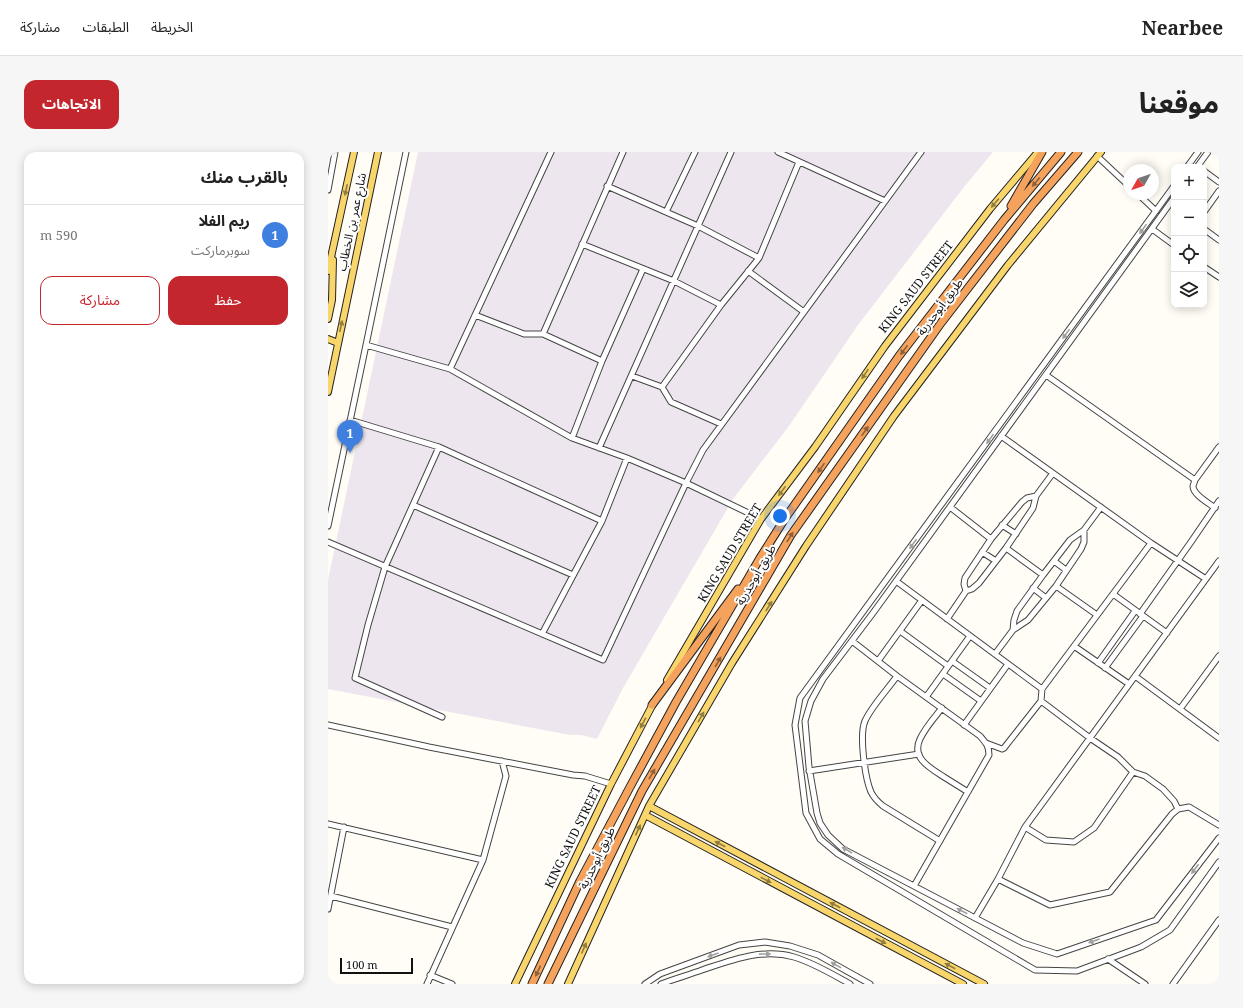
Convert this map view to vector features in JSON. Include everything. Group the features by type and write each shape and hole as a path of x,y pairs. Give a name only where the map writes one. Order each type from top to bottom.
{"highway":[{"path":"1004,220 1042,152"},
{"name":"طريق أبوحدرية","path":"532,984 580,881 626,794 676,702 760,558 789,513 899,356 1004,220 1061,152"},
{"name":"طريق أبوحدرية","path":"548,984 642,791 791,535 941,323 1034,204 1078,152"},
{"path":"652,706 760,558"}],"main road":[{"name":"شارع عمر بن الخطاب","path":"328,271 354,152"},
{"name":"شارع عمر بن الخطاب","path":"328,392 378,152"},
{"name":"KING SAUD STREET","path":"515,984 611,784 652,706 761,519 816,447 885,346 990,209 1038,152"},
{"path":"568,984 649,806 732,663 802,553 894,416 1008,265 1099,154"},
{"path":"328,319 332,300 334,244"},
{"path":"328,339 338,343"},
{"path":"649,806 984,984"},
{"path":"645,815 963,984"}],"street":[{"path":"328,190 335,152"},
{"path":"328,526 406,152"},
{"path":"450,369 551,152"},
{"path":"543,334 623,152"},
{"path":"666,212 695,152"},
{"path":"599,448 731,152"},
{"path":"778,152 884,201"},
{"path":"328,542 603,660 703,450 921,152"},
{"path":"1189,164 1198,152"},
{"path":"1200,164 1208,152"},
{"path":"1099,154 1123,180"},
{"path":"662,387 721,305 759,258 799,162"},
{"path":"1207,173 1219,182"},
{"path":"607,186 698,226 759,258"},
{"path":"1171,190 800,698 795,725 806,813 820,839 838,854 1035,970 1077,970 1141,947 1170,930 1219,862"},
{"path":"1207,208 1219,191"},
{"path":"1144,200 1156,211"},
{"path":"1173,200 823,679 811,701 805,721 809,771 817,813 820,823 828,835 843,849 1023,943 1057,954 1156,920 1219,838"},
{"path":"1152,229 1171,243"},
{"path":"1207,231 1219,240"},
{"path":"582,244 674,281 721,305"},
{"path":"1207,268 1219,278"},
{"path":"572,438 602,360 643,269"},
{"path":"748,271 804,312"},
{"path":"475,315 524,334 543,334 602,360"},
{"path":"366,345 450,369 572,438 627,458 686,483 761,519"},
{"path":"1046,375 1196,480"},
{"path":"632,376 662,387 671,402 721,424"},
{"path":"350,420 439,447 602,521"},
{"path":"1001,436 1151,543 1206,579"},
{"path":"439,447 385,567 368,625 355,678 442,717"},
{"path":"1215,508 1203,500 1194,491 1193,486 1219,447"},
{"path":"542,634 602,521 627,458"},
{"path":"947,619 966,591 976,587 1006,548 1033,508 1036,496 1053,473"},
{"path":"966,591 964,584 965,578 991,539 1022,502 1027,498 1036,496"},
{"path":"1098,663 1139,613 1178,561 1219,501"},
{"path":"413,505 573,575"},
{"path":"950,507 991,539"},
{"path":"1013,630 1017,610 1042,575 1070,540 1084,530 1101,507"},
{"path":"1002,525 1016,534"},
{"path":"995,654 1013,630 1028,620 1056,586 1081,549 1084,542 1084,530"},
{"path":"986,743 1002,749 1004,748 1041,701 1042,689 1151,543"},
{"path":"1006,548 1042,575"},
{"path":"982,552 996,561"},
{"path":"1054,561 1066,570"},
{"path":"975,918 998,879 1025,827 1218,564"},
{"path":"896,581 1042,689"},
{"path":"1056,586 1097,615"},
{"path":"1033,588 1046,598"},
{"path":"1113,594 1167,633"},
{"path":"878,661 922,600"},
{"path":"1106,668 1139,613"},
{"path":"900,631 948,666"},
{"path":"926,697 970,636"},
{"path":"852,641 897,676 980,736 989,749 989,755 914,886"},
{"path":"1074,646 1129,684"},
{"path":"1180,709 1219,656"},
{"path":"952,661 990,688"},
{"path":"964,725 1008,664"},
{"path":"943,674 981,701"},
{"path":"897,676 864,722 862,732 864,763 871,792 876,800 883,806 940,841"},
{"path":"1135,676 1219,738"},
{"path":"1041,701 1118,757 1133,772 1145,776 1163,789 1174,801 1178,809"},
{"path":"942,708 919,740 917,750 920,759 927,766 968,792"},
{"path":"328,724 340,729 573,775 585,776 611,784"},
{"path":"809,771 919,754"},
{"path":"427,984 483,860 506,776 502,761"},
{"path":"1025,827 1046,840 1074,842 1094,828 1133,772"},
{"path":"998,879 1050,905 1110,892 1172,814 1178,809 1188,807 1219,825"},
{"path":"328,824 483,860"},
{"path":"328,910 344,827"},
{"path":"331,896 452,927"},
{"path":"1173,984 1219,920"},
{"path":"646,984 660,974 739,945 765,942 790,946 818,955 870,984"},
{"path":"661,984 733,959 748,955 766,953 794,957 812,964 850,984"},
{"path":"1108,959 1145,984"},
{"path":"430,975 452,984"}],"shaded area":[{"path":"418,152 993,152 964,187 858,325 789,426 733,499 623,688 597,739 328,689 328,580"}],"place":[{"name":"ريم الفلا","path":"350,453"}]}
